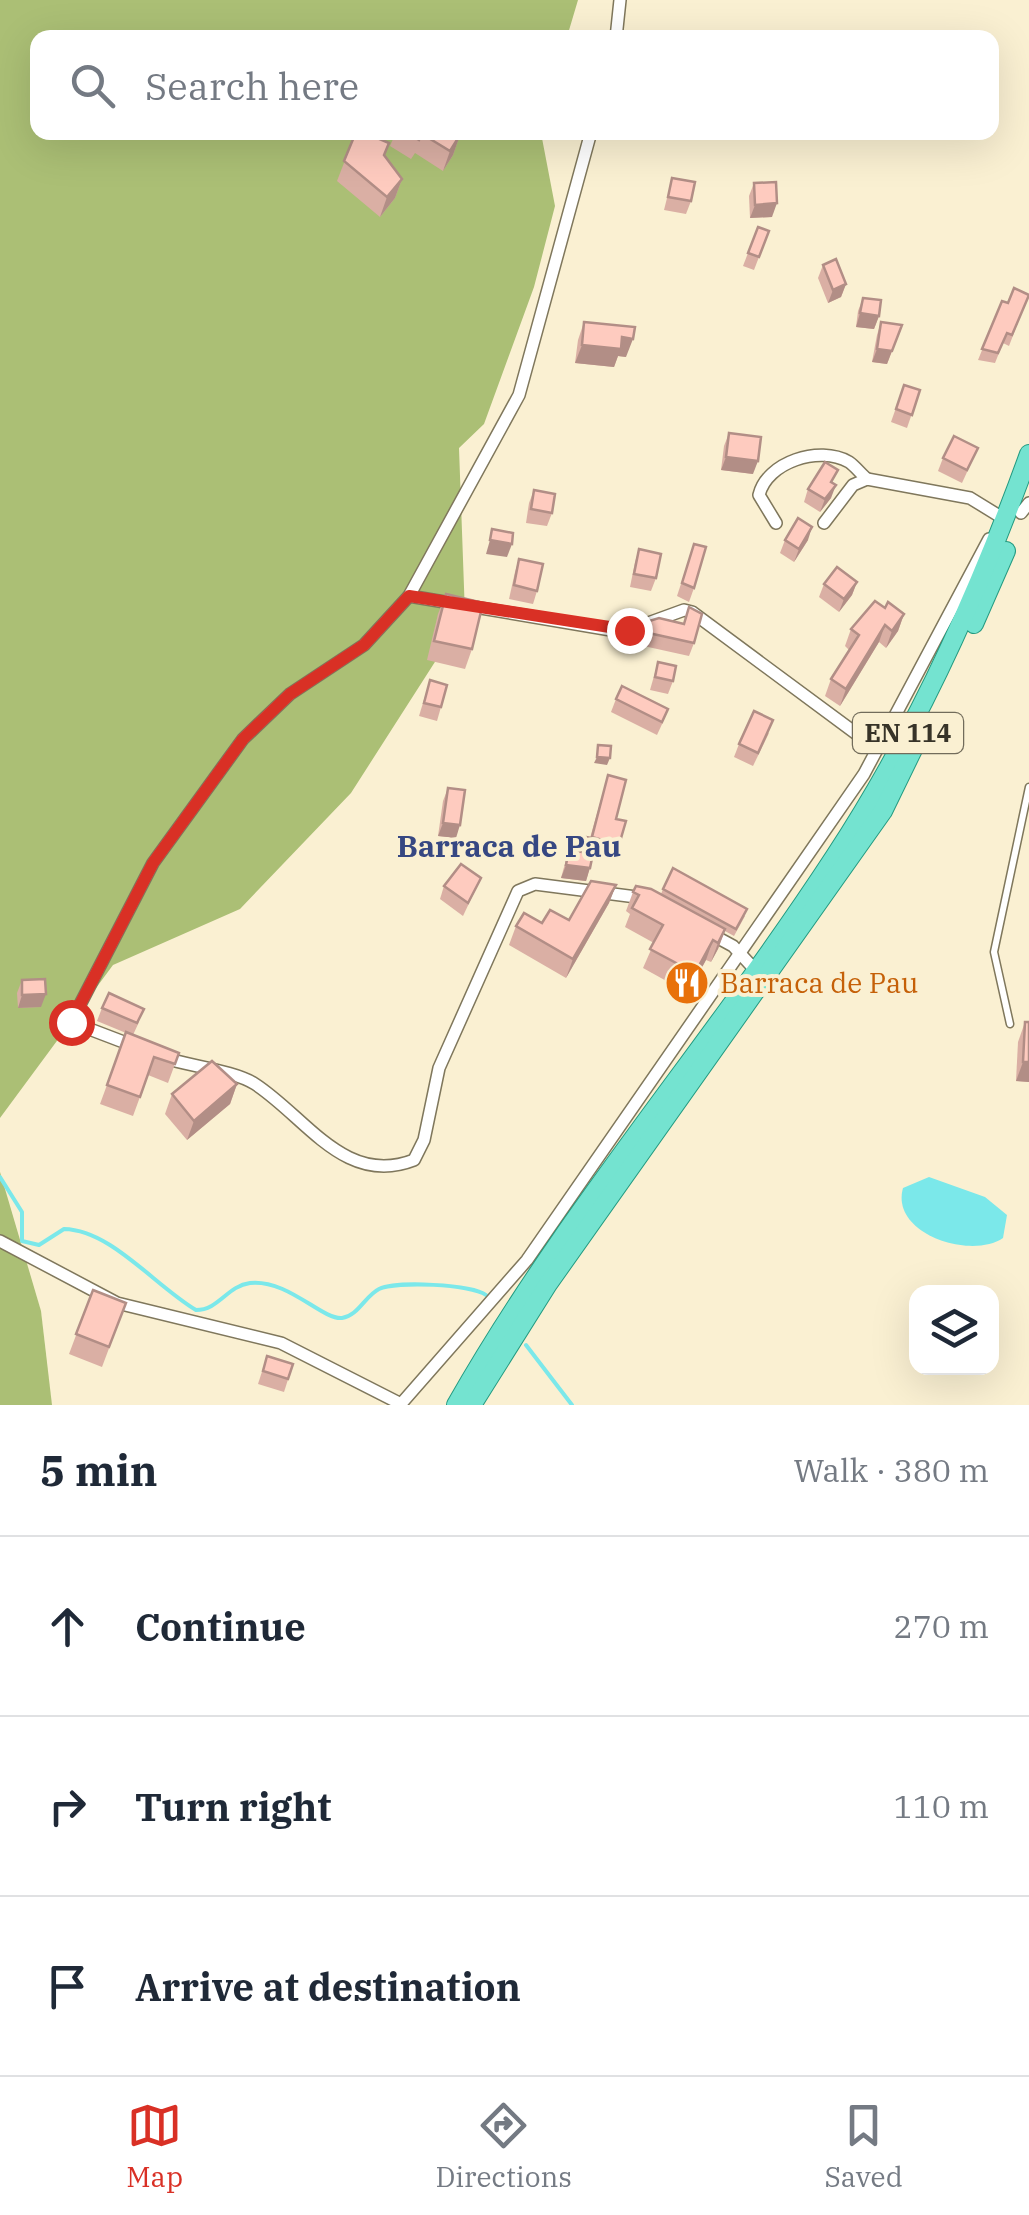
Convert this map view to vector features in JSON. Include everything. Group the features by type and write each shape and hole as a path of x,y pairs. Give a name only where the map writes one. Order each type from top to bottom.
{"main road":[{"name":"EN 114","path":"456,1405 537,1270 883,811 991,589 1025,508 1029,454"},
{"name":"EN 114","path":"472,1405 548,1284 834,858 905,739 958,635 1025,481"}],"street":[{"path":"617,30 620,0"},
{"path":"589,140 519,395 409,596 364,645 290,694 243,739 153,863 71,1022 194,1068 252,1082 328,1146 364,1164 391,1169 414,1160 424,1140 439,1068 518,891 535,884 557,886 633,895 664,908"},
{"path":"776,523 759,495 766,478 799,459 836,458 848,462 867,479"},
{"path":"824,523 853,484 867,479 970,498 1001,517"},
{"path":"0,1241 117,1303 269,1339 400,1404 527,1260 738,956 878,749 1001,517 1025,481"},
{"path":"409,596 611,630 629,630 684,610 692,612 878,749"},
{"path":"698,927 733,946 759,975"}],"lane":[{"path":"1010,1024 994,952 1029,786"}],"green space":[{"path":"0,0 578,0 569,30 30,30 30,140 542,140 555,206 534,287 484,424 459,448 465,615 351,793 240,909 113,965 0,1118"},
{"path":"0,1172 41,1311 52,1405 0,1405"}],"water":[{"path":"929,1177 985,1197 1007,1215 1003,1238 972,1246 954,1244 920,1230 902,1204 903,1188"}],"building":[{"path":"353,140 382,140 389,143 384,155 402,179 387,197 344,161"},
{"path":"432,140 457,140 450,151"},
{"path":"672,178 695,182 691,201 668,197"},
{"path":"776,182 777,203 755,205 754,183"},
{"path":"758,227 769,231 759,257 748,253"},
{"path":"836,259 846,284 833,290 823,265"},
{"path":"1014,288 1029,295 1012,335 1007,333 998,353 982,349 1002,301 1008,303"},
{"path":"863,298 881,300 879,316 860,313"},
{"path":"584,322 635,327 633,339 622,337 621,349 582,345"},
{"path":"881,322 902,325 892,351 877,349"},
{"path":"904,385 920,390 912,415 896,409"},
{"path":"729,433 761,437 758,461 726,457"},
{"path":"954,436 978,448 967,470 943,458"},
{"path":"825,462 838,470 831,482 836,485 825,499 808,489"},
{"path":"534,490 555,494 552,513 531,509"},
{"path":"798,518 812,527 799,549 785,540"},
{"path":"492,529 513,533 512,544 490,540"},
{"path":"694,544 706,547 694,588 682,583"},
{"path":"639,549 661,554 656,578 634,574"},
{"path":"519,559 543,564 537,591 514,585"},
{"path":"837,567 857,582 844,599 824,584"},
{"path":"446,594 483,603 472,649 434,641"},
{"path":"875,601 885,608 888,602 904,614 892,631 885,625 846,689 831,679 859,635 851,629"},
{"path":"689,607 702,614 694,643 644,632 646,622 659,618 684,624"},
{"path":"658,662 676,666 673,681 655,677"},
{"path":"430,680 447,685 441,707 424,703"},
{"path":"622,686 668,709 662,722 616,699"},
{"path":"754,711 773,720 758,753 739,744"},
{"path":"598,745 611,746 610,758 597,757"},
{"path":"608,775 626,780 616,819 626,821 619,845 592,837"},
{"path":"448,788 465,790 460,825 443,823"},
{"path":"586,837 596,839 590,868 566,865 569,849 582,852"},
{"path":"461,864 481,878 468,903 444,886"},
{"path":"673,868 747,909 736,929 663,889"},
{"path":"591,881 616,885 573,959 516,926 524,913 542,923 550,910 569,920"},
{"path":"636,886 651,889 725,929 718,943 713,940 695,973 650,949 663,925 632,908 639,895 633,892"},
{"path":"45,979 46,994 22,995 22,980"},
{"path":"109,993 144,1009 137,1023 102,1008"},
{"path":"1025,1022 1029,1022 1029,1062 1023,1062"},
{"path":"126,1032 179,1053 175,1064 154,1057 140,1097 107,1085"},
{"path":"212,1061 237,1084 194,1121 172,1094"},
{"path":"93,1290 126,1303 109,1347 76,1334"},
{"path":"267,1356 293,1364 288,1379 263,1371"}],"waterway":[{"path":"0,1177 22,1212 22,1241 39,1245 64,1229 99,1239 196,1310 211,1306 235,1288 250,1283 278,1287 342,1318 353,1314 374,1292 388,1287 450,1286 486,1295"},
{"path":"526,1345 572,1405"}],"place":[{"name":"Barraca de Pau","path":"687,983"}],"district":[{"name":"Barraca de Pau","path":"509,847"}],"route":[{"path":"71,1022 153,863 243,739 290,694 364,645 409,596 629,630"}]}
